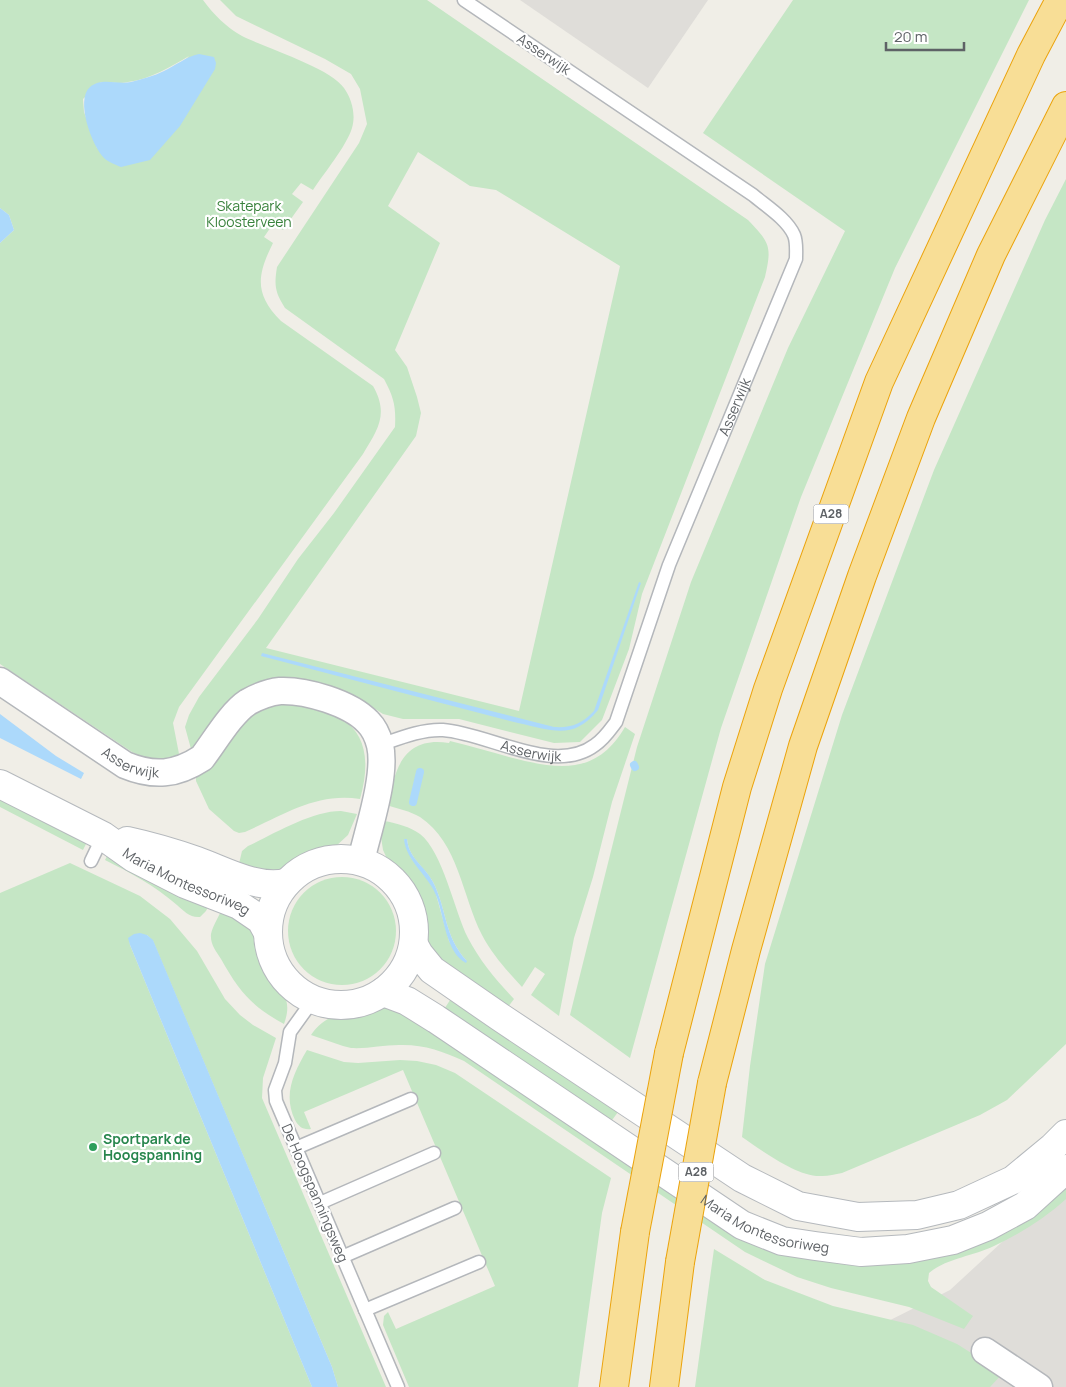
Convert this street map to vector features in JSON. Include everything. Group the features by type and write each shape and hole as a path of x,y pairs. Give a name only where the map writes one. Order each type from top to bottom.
{"highway":[{"name":"A28","path":"614,1387 636,1232 669,1053 742,769 768,689 879,382 1031,55 1060,0"},
{"name":"A28","path":"664,1387 680,1262 712,1083 746,950 803,746 862,576 921,418 987,264 1066,106"}],"street":[{"name":"Asserwijk","path":"0,682 125,765 148,773 168,773 202,758 238,711 248,702 264,695 280,691 297,692 331,700 349,708 368,722 376,733 382,759 381,775 361,861"},
{"name":"Maria Montessoriweg","path":"0,784 103,836 134,858 176,879 239,905 261,920 268,931"},
{"name":"Maria Montessoriweg","path":"103,836 151,847 248,880 274,885 286,883"},
{"path":"347,858 361,861 385,873 404,892 414,918 414,945 410,959 403,972 383,992 370,999 357,1004 342,1005 313,1000 302,994 283,978 272,955 268,931 272,905 286,883 307,866 320,861 347,858"},
{"name":"Maria Montessoriweg","path":"414,945 432,970 500,1017 742,1178 798,1206 858,1217 917,1215 958,1205 1013,1180 1066,1134"},
{"name":"Maria Montessoriweg","path":"383,992 407,1001 436,1019 742,1225 782,1240 861,1252 908,1249 952,1240 988,1226 1024,1206 1066,1169"},
{"path":"985,1351 1039,1387"}],"lane":[{"name":"Asserwijk","path":"380,745 429,730 444,730 535,753 570,756 584,752 607,734 616,722 669,565 796,259 796,246 790,229 753,195 464,0"},
{"path":"91,861 103,836"},
{"name":"De Hoogspanningsweg","path":"313,1000 290,1032 276,1090 276,1101 398,1387"},
{"path":"296,1148 411,1099"},
{"path":"320,1203 434,1153"},
{"path":"342,1257 455,1208"},
{"path":"365,1310 479,1262"}],"shaded area":[{"path":"520,0 708,0 648,88"},
{"path":"1066,1183 1066,1387 757,1387 950,1290"}],"green space":[{"name":"Skatepark Kloosterveen","path":"0,0 203,0 211,11 242,36 326,73 344,88 351,102 353,113 352,128 340,151 313,190 301,183 292,194 303,202 283,230 273,224 264,237 273,243 261,275 261,284 266,302 281,321 373,386 380,405 380,421 363,454 179,707 173,723 180,759 151,761 132,752 0,664 0,243 14,230 9,215 0,208","holes":["189,56 97,148 84,112 83,99 101,82 125,83 145,78"]},
{"path":"220,0 427,0 748,220 765,240 768,258 765,277 642,594 629,649 602,720 580,742 554,743 459,719 403,719 383,714 352,694 306,680 266,680 231,699 209,730 191,749 185,727 199,697 258,619 298,559 334,513 395,427 394,402 384,379 285,308 277,293 276,284 277,267 359,143 367,124 360,89 351,74 325,59 236,16","holes":["418,152 470,186 496,190 620,266 519,711 266,648 416,436 421,413 407,367 395,350 440,243 388,206"]},
{"path":"793,0 1029,0 895,268 801,497 721,728 630,1058 570,1015 637,747 691,582 788,348 845,231 703,133"},
{"path":"1066,179 1066,1044 1007,1100 980,1115 842,1173 825,1176 802,1173 769,1156 742,1137 765,964 842,715 934,470 1045,220"},
{"path":"282,703 324,711 340,718 352,727 361,740 365,756 365,776 360,799 329,799 315,802 301,806 239,833 234,831 209,809 196,781 196,775 246,719 259,710"},
{"path":"625,727 635,734 612,802 593,877 574,938 559,1016 531,995 545,974 535,967 522,987 490,949 475,920 451,855 433,828 416,815 387,805 389,805 398,767 404,757 421,745 434,742 449,743 450,741 526,761 559,766 574,765 588,762 601,754 614,743"},
{"path":"0,798 87,842 83,850 0,807"},
{"path":"341,811 357,814 348,835 335,847 277,871 238,868 242,851 248,846 305,819 329,812"},
{"path":"384,821 412,829 428,842 442,867 468,938 489,970 514,999 505,1011 444,970 425,942 416,901 404,881 389,863 383,850 381,837","holes":["404,839 407,839 411,852 438,892 450,933 467,961 457,955 449,941 435,891 411,858"]},
{"path":"109,852 211,901 206,911 200,917 187,914 169,898 151,886 105,860"},
{"name":"Sportpark de Hoogspanning","path":"70,863 140,896 170,919 197,951 225,999 240,1015 253,1025 276,1038 263,1078 262,1098 386,1387 338,1387 332,1367 153,941 147,935 129,938 130,945 312,1387 0,1387 0,893"},
{"path":"342,877 363,881 380,893 392,910 396,931 392,952 380,969 363,981 342,985 321,981 304,969 292,952 288,931 292,910 304,893 321,881"},
{"path":"223,906 245,920 257,934 268,967 286,1000 287,1015 284,1024 263,1011 247,997 214,947 211,941 211,934"},
{"path":"454,994 621,1108 607,1127 441,1014"},
{"path":"385,1004 393,1005 725,1223 879,1259 1066,1178 1066,1199 1041,1219 1013,1236 986,1249 944,1264 929,1273 928,1281 931,1287 973,1316 964,1329 909,1307 831,1288 797,1277 745,1252 456,1057 432,1049 408,1045 351,1048 311,1035 326,1020 344,1012"},
{"path":"307,1050 344,1062 417,1061 436,1065 455,1073 611,1178 602,1213 578,1387 409,1387 383,1325 384,1316 388,1312 396,1329 495,1286 403,1070 304,1112 311,1129 306,1129 295,1120 291,1111 290,1093 294,1076"},
{"path":"714,1249 765,1280 833,1306 913,1325 957,1344 1003,1373 990,1387 695,1387"}],"water":[{"path":"199,54 214,57 215,69 180,126 150,160 121,167 104,158 90,134 87,123 84,102 90,87 100,82 126,83 148,77"},
{"path":"0,208 9,215 14,230 0,243"},
{"path":"639,582 641,583 598,710 589,720 571,730 552,730 518,723 261,656 262,653 554,727 566,727 581,722 594,711"},
{"path":"0,714 56,756 84,773 81,779 0,738"},
{"path":"404,839 407,839 411,852 438,892 450,933 467,961 466,963 459,958 450,943 434,890 413,862"},
{"path":"140,933 147,935 153,940 332,1367 338,1387 312,1387 130,945 128,938"}],"waterway":[{"path":"413,802 420,772"}],"place":[{"name":"Sportpark de Hoogspanning","path":"93,1147"}]}
